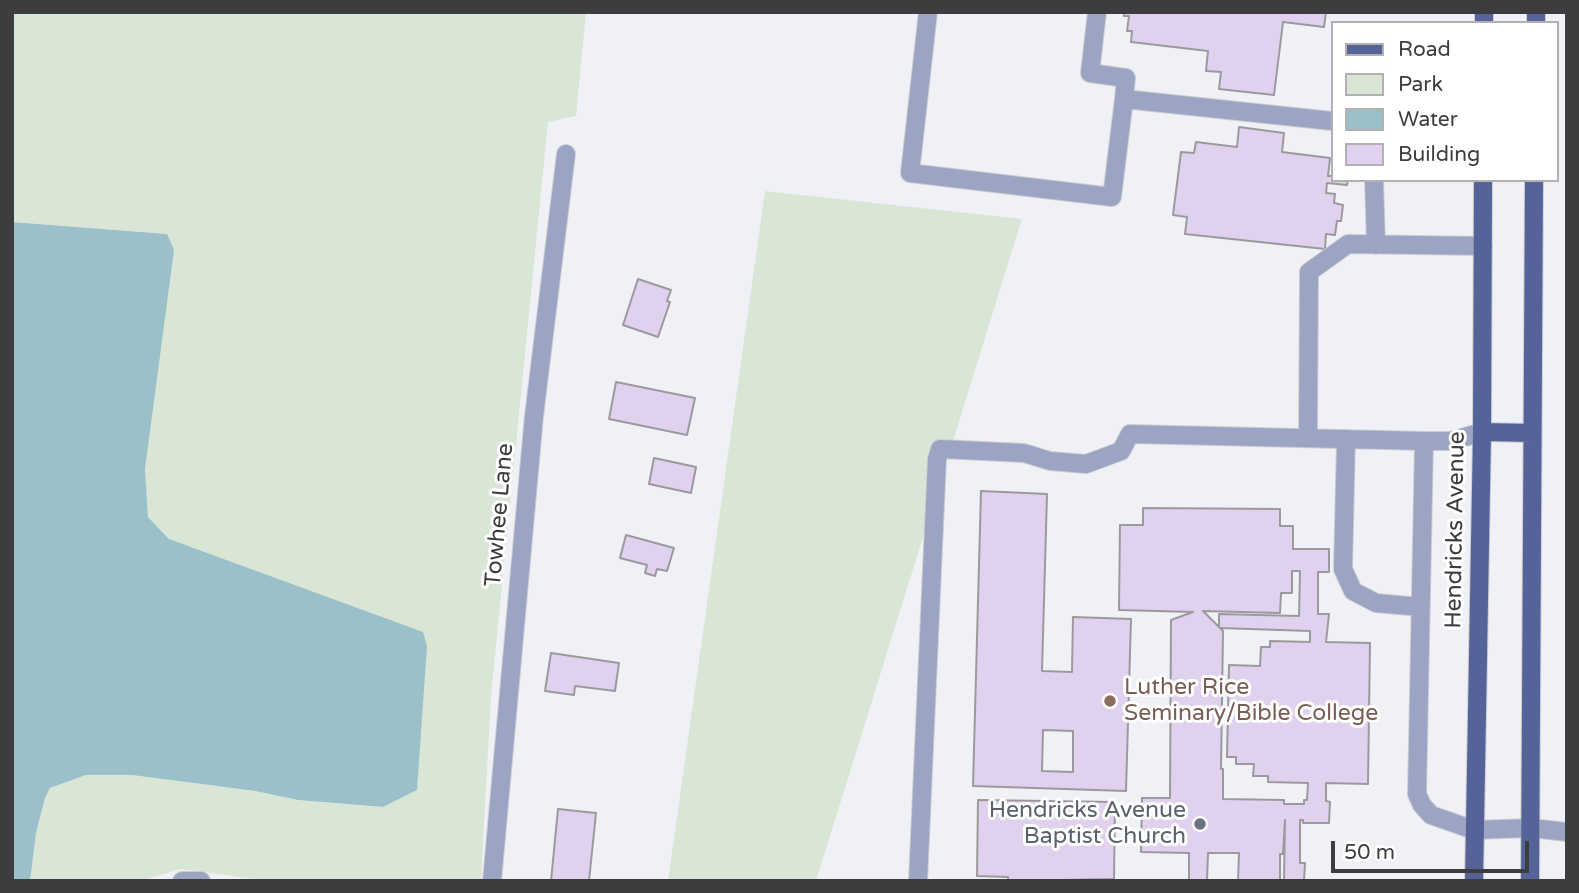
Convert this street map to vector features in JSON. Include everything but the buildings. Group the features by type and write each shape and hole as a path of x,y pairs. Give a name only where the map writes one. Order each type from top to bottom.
{"main road":[{"name":"Hendricks Avenue","path":"1474,881 1482,432 1482,182"},
{"path":"1530,881 1534,182"},
{"path":"1482,432 1532,433"}],"street":[{"path":"928,12 910,173 1112,197 1126,78 1090,73 1097,12"},
{"path":"1124,99 1330,121"},
{"name":"Towhee Lane","path":"492,881 534,416 566,154"},
{"path":"1374,182 1376,245"},
{"path":"1308,438 1309,272 1348,244 1483,246"},
{"path":"918,881 936,473 940,449 1024,453 1050,461 1086,464 1121,451 1130,434 1451,441 1482,432"},
{"path":"1346,439 1343,569 1353,591 1376,603 1421,607"},
{"path":"1424,441 1417,794 1431,815 1474,830 1531,828 1567,832"},
{"path":"182,881 201,881"}],"green space":[{"path":"12,12 586,12 576,116 548,122 491,696 481,881 269,881 180,869 141,881 30,881 36,833 50,788 86,775 132,775 255,791 298,800 382,807 417,790 148,517 145,469 167,234 12,222"},
{"path":"765,191 1022,219 816,881 668,881"}],"water":[{"path":"12,222 167,234 174,250 145,469 148,517 169,539 423,632 427,646 417,790 383,807 298,800 255,791 132,775 86,775 50,788 36,833 30,881 12,881"}],"place":[{"name":"Luther Rice Seminary/Bible College","path":"1110,701"},
{"name":"Hendricks Avenue Baptist Church","path":"1200,824"}]}
